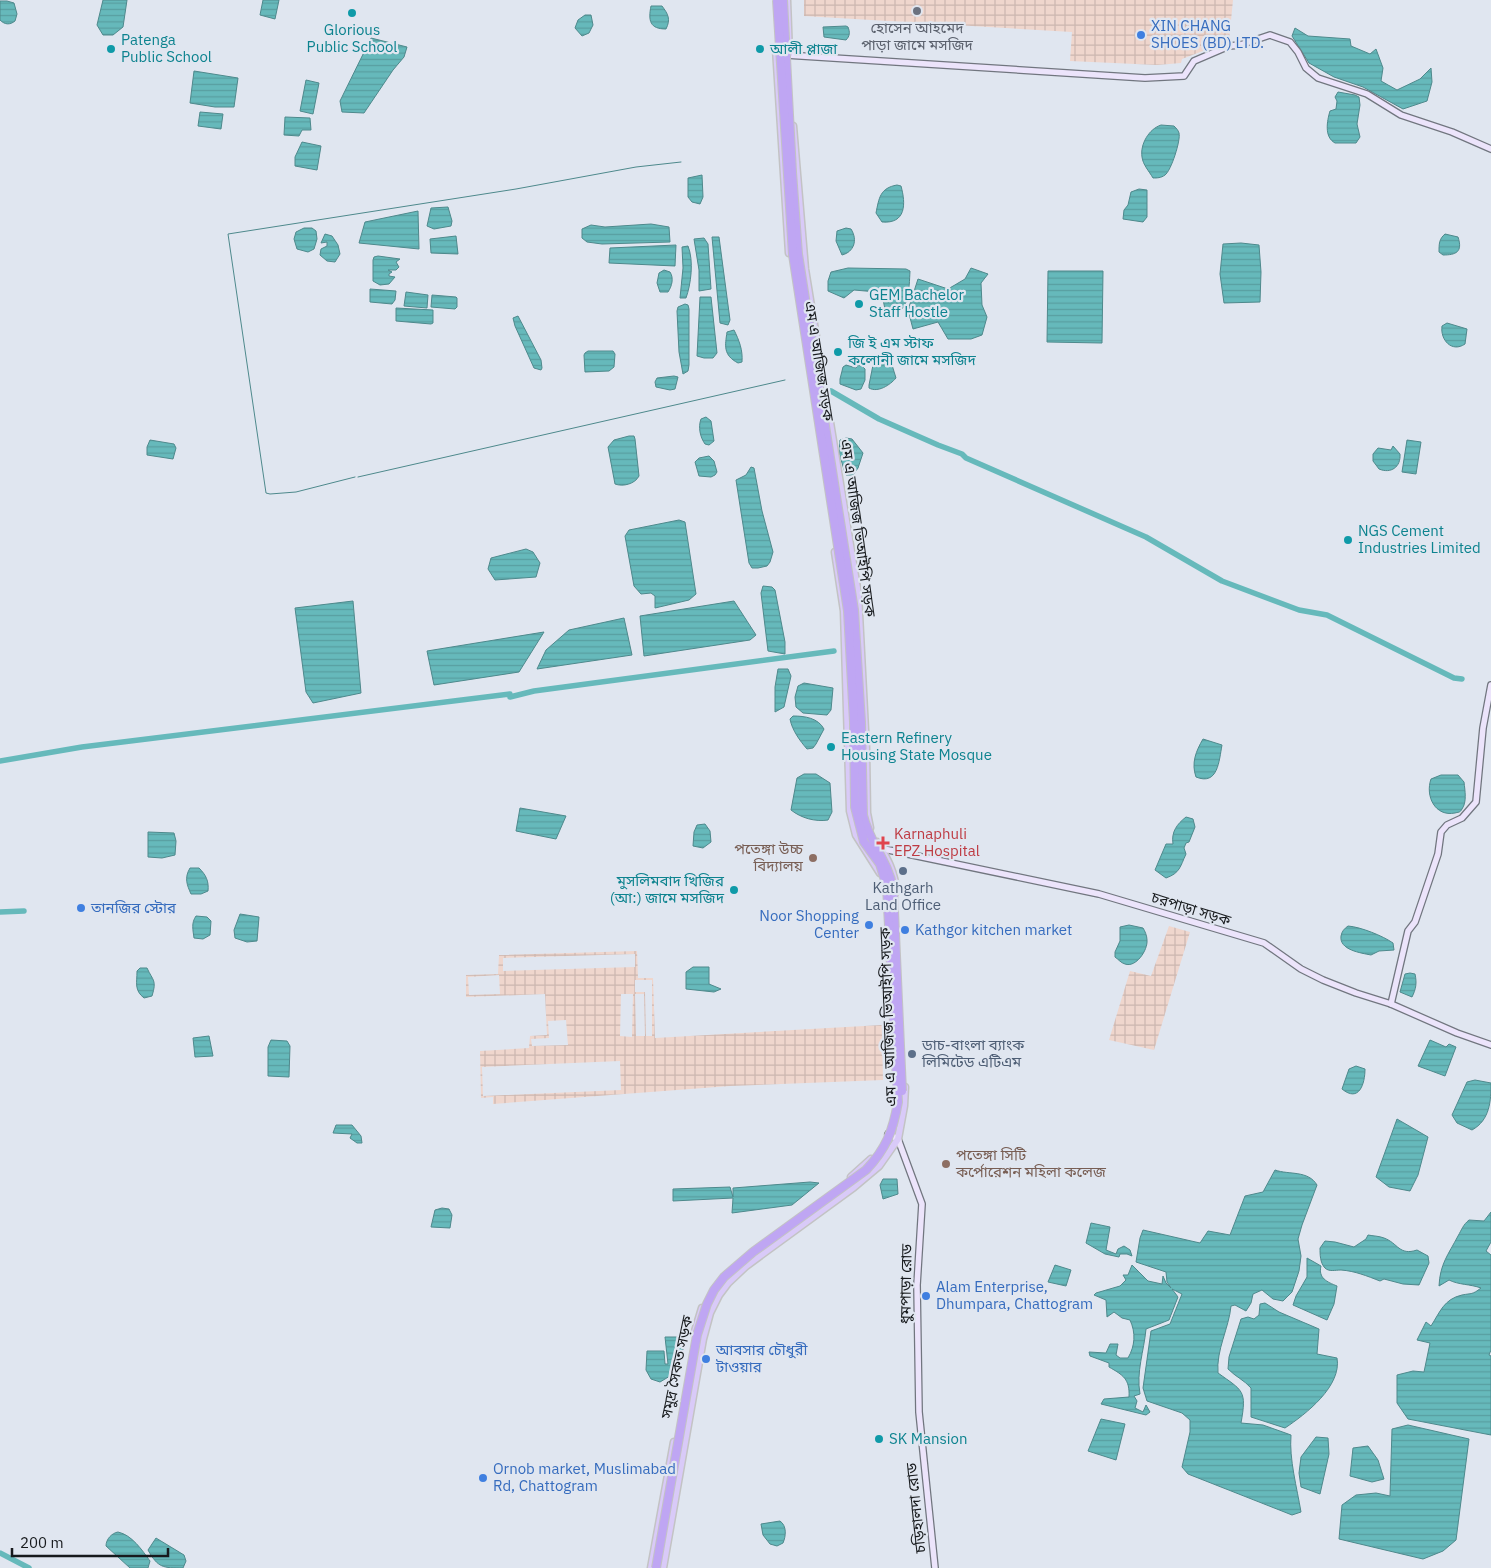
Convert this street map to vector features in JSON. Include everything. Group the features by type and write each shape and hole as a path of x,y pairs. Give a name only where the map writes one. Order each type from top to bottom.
{"highway":[{"path":"656,1568 697,1335 701,1318 714,1290 724,1277 753,1252 866,1170 882,1152 892,1136 898,1102 887,887 880,864 864,842 855,807 855,731 848,611 792,255 776,0"},
{"path":"662,1568 699,1345 710,1307 717,1293 728,1279 749,1260 878,1164 886,1153 896,1132 901,1105 902,1076 893,888 889,871 866,829 863,815 861,722 854,610 798,254 783,0"}],"main road":[{"name":"এম এ আজিজ সড়ক","path":"776,0 777,55 790,255 844,611 850,811 860,844"},
{"name":"এম এ আজিজ ভিআইপি সড়ক","path":"787,0 797,187 805,270 858,594 866,749 867,813 872,834 890,862 895,877 897,897 905,1085 904,1106 879,1166 854,1187"},
{"name":"এম এ আজিজ ভিআইপি সড়ক","path":"850,1178 869,1162 892,1136 894,1100 884,892 881,874 867,850 860,844"},
{"name":"সমুদ্র সৈকত সড়ক","path":"651,1568 694,1333 704,1303 720,1277 745,1254 850,1178"},
{"name":"সমুদ্র সৈকত সড়ক","path":"662,1568 703,1339 710,1314 719,1295 728,1283 746,1266 854,1187"}],"street":[{"path":"777,55 1145,78 1184,76 1194,61 1229,46 1240,45 1270,35 1290,42 1298,52 1306,68 1318,78 1367,94 1401,115 1452,132 1491,149"},
{"path":"1391,1004 1408,931 1415,922 1438,854 1441,832 1447,825 1462,818 1476,802 1483,728 1491,685"},
{"name":"চরপাড়া সড়ক","path":"867,850 881,848 1099,894 1264,943 1301,969 1323,980 1391,1004 1491,1045"},
{"name":"ধুমপাড়া রোড","path":"892,1136 922,1204 917,1285 918,1412 922,1445"},
{"name":"চড়িহালদা রোড","path":"922,1445 935,1568"}],"shaded area":[{"path":"804,0 1233,0 1229,41 1182,59 1181,63 1157,65 1070,61 1072,32 804,16"},
{"path":"1169,926 1190,932 1154,1050 1109,1040 1130,971 1151,976"},
{"path":"637,951 638,978 653,978 655,1038 882,1025 883,1080 730,1086 493,1104 493,1097 481,1098 480,1051 529,1048 530,1036 547,1035 545,994 466,997 466,975 498,974 499,955","holes":["635,954 635,967 503,971 503,958","499,975 500,994 469,995 468,977","635,980 652,980 652,1036 646,1036 645,992 635,992","621,994 633,994 632,1037 620,1036","635,994 644,994 645,1036 636,1036","566,1020 568,1045 532,1046 531,1039 549,1038 548,1021","620,1061 621,1090 483,1096 482,1067"]}],"water":[{"path":"103,0 127,0 123,27 113,35 103,35 97,25"},
{"path":"263,0 279,0 275,19 260,15"},
{"path":"0,1 14,3 17,14 15,21 6,24 0,20"},
{"path":"651,6 662,6 666,12 669,19 666,29 656,28 651,23"},
{"path":"585,15 591,15 593,25 589,33 582,36 575,28 578,20"},
{"path":"846,26 849,32 846,40 824,37 823,27"},
{"path":"1295,28 1308,36 1350,39 1351,46 1370,54 1376,49 1383,68 1381,81 1397,90 1420,79 1431,68 1432,82 1427,101 1403,109 1363,87 1334,77 1309,63 1292,36"},
{"path":"371,38 407,47 404,57 364,113 342,112 340,101"},
{"path":"194,71 238,78 234,107 215,107 190,103"},
{"path":"306,80 319,83 313,114 300,111"},
{"path":"1338,92 1359,97 1360,105 1357,124 1360,137 1356,143 1335,143 1329,137 1328,119 1330,111 1336,109 1337,101 1335,97"},
{"path":"200,112 223,114 221,129 198,126"},
{"path":"285,117 310,118 311,130 302,130 299,136 284,135"},
{"path":"1161,125 1174,126 1179,133 1179,137 1173,162 1167,172 1162,177 1153,178 1143,160 1142,147 1149,133"},
{"path":"302,142 321,146 317,170 295,166 295,157"},
{"path":"702,175 703,197 700,204 692,202 688,197 688,178"},
{"path":"891,186 901,186 903,193 904,206 902,212 896,220 882,222 876,213 879,198 884,191"},
{"path":"1139,189 1147,190 1147,217 1143,222 1123,219 1124,210 1128,205 1131,192"},
{"path":"448,207 452,221 451,226 434,229 427,226 431,208"},
{"path":"418,211 419,249 359,243 365,222"},
{"path":"651,224 669,227 670,242 602,244 587,242 582,238 582,229 591,225 605,227"},
{"path":"304,228 312,228 316,231 317,239 314,249 308,252 297,249 294,239 296,232"},
{"path":"846,228 851,229 853,233 854,245 842,255 836,241 837,231"},
{"path":"325,234 332,236 338,245 340,254 335,262 327,261 320,255 321,249 327,246 327,242 321,243"},
{"path":"1445,234 1458,237 1460,246 1457,252 1443,255 1439,252 1440,242"},
{"path":"456,236 458,254 431,253 430,239"},
{"path":"712,237 719,237 730,320 728,325 720,323"},
{"path":"704,238 708,244 711,289 699,291 699,270 694,239"},
{"path":"1223,244 1259,245 1261,272 1260,302 1224,303 1220,274"},
{"path":"676,245 675,266 609,263 610,248"},
{"path":"688,246 691,258 689,286 686,298 680,298 683,268 682,247"},
{"path":"374,257 400,259 396,262 399,267 396,270 388,270 392,272 389,276 395,277 389,284 380,285 373,281 373,260"},
{"path":"848,268 906,269 910,271 908,293 904,307 899,311 893,312 885,309 882,295 877,292 854,290 844,298 828,291 828,281 831,272"},
{"path":"971,268 988,274 981,283 982,305 987,317 982,335 971,339 948,339 938,322 913,329 908,310 918,279 948,289 965,279"},
{"path":"664,270 670,272 672,282 668,292 660,292 657,283 659,273"},
{"path":"1048,271 1103,271 1102,343 1047,342"},
{"path":"370,289 396,291 395,300 392,304 370,302"},
{"path":"406,292 428,295 427,308 404,306"},
{"path":"432,295 456,297 457,307 455,309 431,307"},
{"path":"700,297 711,297 717,353 713,358 697,356"},
{"path":"685,304 688,305 689,309 689,365 688,371 683,374 679,352 677,311 678,307"},
{"path":"396,308 433,310 433,323 396,321"},
{"path":"518,316 541,360 541,370 534,368 515,326 513,318"},
{"path":"1447,323 1467,329 1465,344 1456,347 1448,344 1442,331 1442,326"},
{"path":"734,330 742,353 742,362 738,363 730,357 726,350 727,332"},
{"path":"588,351 613,351 615,354 614,367 609,371 585,372 584,355"},
{"path":"878,361 892,365 896,378 884,388 876,390 869,388 869,385 873,365"},
{"path":"846,365 856,368 858,365 865,369 865,380 861,389 856,390 840,384 843,367"},
{"path":"678,377 675,389 670,390 656,387 655,382 657,378"},
{"path":"706,417 711,421 714,441 709,445 703,441 700,429 701,419"},
{"path":"634,436 635,439 639,476 632,483 618,485 615,484 608,447 614,440"},
{"path":"852,439 863,453 858,468 853,475 846,475 839,453 840,440"},
{"path":"150,440 174,444 176,448 173,459 147,455 147,447"},
{"path":"1407,440 1421,442 1416,474 1402,472"},
{"path":"1393,446 1400,454 1399,463 1391,470 1379,469 1373,461 1373,454 1378,448 1391,450"},
{"path":"709,456 714,461 717,472 711,477 699,476 695,462 699,458"},
{"path":"751,467 754,468 762,511 773,552 767,566 758,568 752,568 749,563 736,480 746,475"},
{"path":"679,520 685,522 696,594 689,600 655,608 655,596 651,593 641,594 634,586 625,536 629,530"},
{"path":"526,549 533,552 540,563 536,577 495,580 488,569 491,558"},
{"path":"763,586 772,587 775,590 785,642 785,654 768,651 761,593"},
{"path":"353,601 361,693 313,703 306,692 295,608"},
{"path":"734,601 756,635 750,640 644,656 640,616"},
{"path":"624,618 632,655 537,669 546,650 569,630"},
{"path":"544,632 519,672 434,685 427,651"},
{"path":"778,669 788,669 791,676 784,707 775,712 775,687"},
{"path":"804,683 833,688 831,710 827,715 803,713 796,707 795,697 798,686"},
{"path":"793,716 811,718 824,729 813,748 807,749 797,735 790,719"},
{"path":"1203,739 1222,745 1216,770 1209,778 1203,779 1196,777 1194,762"},
{"path":"804,774 816,774 830,783 832,812 828,820 808,819 791,810 797,778"},
{"path":"1441,775 1458,775 1464,782 1465,800 1460,812 1442,812 1433,804 1429,786 1431,779"},
{"path":"520,808 566,816 556,839 516,831"},
{"path":"1186,817 1193,819 1195,827 1189,842 1186,843 1184,848 1186,854 1181,866 1177,872 1166,878 1155,870 1166,844 1173,844 1175,829"},
{"path":"705,824 710,831 711,842 703,848 693,846 694,832 697,825"},
{"path":"148,832 174,833 176,841 175,855 162,858 148,857"},
{"path":"190,868 199,868 207,878 208,891 201,894 191,894 187,884"},
{"path":"240,914 259,917 257,941 247,942 235,938 234,930"},
{"path":"196,916 207,917 211,921 210,935 203,939 194,938 193,924"},
{"path":"1129,925 1143,928 1147,944 1146,949 1137,961 1129,965 1122,963 1115,957 1115,952 1120,941 1120,927"},
{"path":"1348,926 1365,930 1384,938 1393,943 1394,950 1379,951 1371,955 1347,948 1341,941 1341,936 1344,929"},
{"path":"693,967 709,967 709,984 721,989 714,992 686,989 686,972"},
{"path":"140,968 147,968 154,981 152,996 144,998 137,989 137,971"},
{"path":"1405,974 1415,974 1416,980 1412,997 1400,992"},
{"path":"209,1036 213,1056 195,1057 193,1038"},
{"path":"271,1040 287,1041 290,1046 289,1077 268,1076 268,1047"},
{"path":"1430,1040 1446,1047 1449,1044 1456,1047 1445,1076 1418,1066"},
{"path":"1356,1066 1365,1069 1364,1080 1357,1093 1348,1093 1342,1089 1349,1069"},
{"path":"1475,1080 1491,1083 1491,1097 1483,1121 1472,1130 1457,1123 1452,1115 1467,1082"},
{"path":"1397,1119 1428,1137 1418,1175 1410,1191 1389,1187 1376,1177"},
{"path":"336,1125 352,1125 361,1136 362,1143 357,1143 350,1138 352,1134 333,1133"},
{"path":"1275,1170 1309,1177 1317,1185 1298,1239 1301,1256 1299,1271 1292,1292 1283,1301 1273,1299 1262,1290 1253,1294 1251,1303 1246,1311 1235,1305 1231,1306 1219,1356 1218,1373 1241,1392 1243,1404 1241,1423 1263,1425 1291,1435 1292,1464 1301,1512 1292,1515 1188,1474 1182,1467 1190,1432 1190,1420 1182,1413 1147,1401 1143,1388 1151,1331 1170,1324 1182,1294 1172,1289 1178,1297 1169,1320 1146,1329 1140,1370 1140,1394 1134,1396 1137,1401 1135,1408 1143,1412 1146,1405 1150,1412 1146,1415 1101,1404 1104,1399 1129,1397 1128,1386 1125,1378 1109,1367 1109,1363 1090,1356 1089,1352 1106,1353 1110,1344 1118,1344 1116,1355 1120,1358 1128,1358 1134,1339 1130,1320 1122,1318 1114,1312 1107,1317 1106,1300 1094,1295 1096,1293 1120,1286 1126,1280 1123,1275 1128,1275 1132,1265 1148,1281 1162,1284 1163,1276 1166,1283 1171,1288 1167,1282 1166,1272 1136,1262 1143,1230 1200,1243 1208,1231 1230,1235 1245,1196 1263,1192"},
{"path":"883,1179 897,1179 898,1194 883,1199 880,1185"},
{"path":"810,1182 819,1183 792,1205 732,1213 733,1198 673,1201 673,1189 730,1187 733,1197 733,1188"},
{"path":"449,1209 452,1215 450,1228 431,1227 435,1210"},
{"path":"1491,1212 1491,1242 1486,1251 1491,1255 1491,1350 1489,1355 1491,1356 1491,1435 1408,1419 1397,1403 1397,1375 1413,1371 1424,1372 1430,1343 1417,1340 1426,1322 1431,1326 1447,1303 1456,1297 1474,1293 1481,1288 1449,1280 1439,1286 1445,1260 1465,1224 1469,1220 1484,1221"},
{"path":"1091,1223 1110,1227 1106,1250 1116,1254 1118,1249 1124,1246 1130,1250 1132,1256 1120,1254 1119,1257 1105,1254 1086,1243"},
{"path":"1368,1235 1389,1240 1402,1250 1417,1250 1428,1256 1429,1263 1419,1285 1403,1284 1384,1279 1380,1281 1351,1271 1328,1270 1323,1266 1320,1248 1325,1241 1354,1247 1366,1239"},
{"path":"1307,1258 1321,1266 1322,1277 1337,1286 1334,1304 1327,1320 1293,1305 1307,1277"},
{"path":"1055,1265 1071,1270 1066,1286 1048,1282"},
{"path":"1265,1303 1279,1312 1319,1329 1317,1354 1337,1358 1334,1379 1328,1389 1312,1407 1285,1428 1251,1417 1251,1388 1228,1369 1229,1357 1241,1319 1248,1317 1254,1319 1259,1315 1260,1304"},
{"path":"665,1337 687,1337 685,1346 679,1356 675,1373 660,1382 651,1379 646,1370 647,1351 664,1351 665,1364 668,1364"},
{"path":"1101,1419 1125,1424 1116,1460 1088,1451"},
{"path":"1408,1425 1469,1439 1456,1540 1443,1551 1423,1559 1339,1539 1342,1505 1356,1495 1376,1493 1390,1496 1392,1429"},
{"path":"1316,1437 1328,1438 1329,1454 1320,1494 1301,1487 1299,1473 1301,1457"},
{"path":"1368,1446 1378,1460 1384,1479 1372,1482 1350,1476 1353,1448"},
{"path":"780,1521 785,1528 785,1534 783,1543 777,1546 770,1544 763,1535 761,1524"},
{"path":"118,1532 128,1536 140,1548 150,1561 148,1568 130,1568 106,1546 110,1537"},
{"path":"156,1538 184,1555 186,1561 183,1568 170,1568 158,1564 148,1550"}],"waterway":[{"path":"355,477 296,492 266,493 228,234 516,189 636,167 681,162"},
{"path":"358,477 785,380"},
{"path":"831,391 879,419 962,454 966,458 1146,537 1222,581 1299,610 1327,615 1454,678 1462,679"},
{"path":"0,761 82,747 510,694 510,697 534,691 834,651"},
{"path":"0,912 24,911"},
{"path":"0,1553 29,1568"}],"place":[{"name":"হোসেন আহমেদ পাড়া জামে মসজিদ","path":"917,11"},
{"name":"Glorious Public School","path":"352,13"},
{"name":"XIN CHANG SHOES (BD) LTD.","path":"1141,35"},
{"name":"Patenga Public School","path":"111,49"},
{"name":"আলী প্লাজা","path":"760,49"},
{"name":"GEM Bachelor Staff Hostle","path":"859,304"},
{"name":"জি ই এম স্টাফ কলোনী জামে মসজিদ","path":"838,352"},
{"name":"NGS Cement Industries Limited","path":"1348,540"},
{"name":"Eastern Refinery Housing State Mosque","path":"831,747"},
{"name":"Karnaphuli EPZ Hospital","path":"883,843"},
{"name":"পতেঙ্গা উচ্চ বিদ্যালয়","path":"813,858"},
{"name":"Kathgarh Land Office","path":"903,871"},
{"name":"মুসলিমবাদ খিজির (আ:) জামে মসজিদ","path":"734,890"},
{"name":"তানজির স্টোর","path":"81,908"},
{"name":"Noor Shopping Center","path":"869,925"},
{"name":"Kathgor kitchen market","path":"905,930"},
{"name":"ডাচ-বাংলা ব্যাংক লিমিটেড এটিএম","path":"912,1054"},
{"name":"পতেঙ্গা সিটি কর্পোরেশন মহিলা কলেজ","path":"946,1164"},
{"name":"Alam Enterprise, Dhumpara, Chattogram","path":"926,1296"},
{"name":"আবসার চৌধুরী টাওয়ার","path":"706,1359"},
{"name":"SK Mansion","path":"879,1439"},
{"name":"Ornob market, Muslimabad Rd, Chattogram","path":"483,1478"}]}
